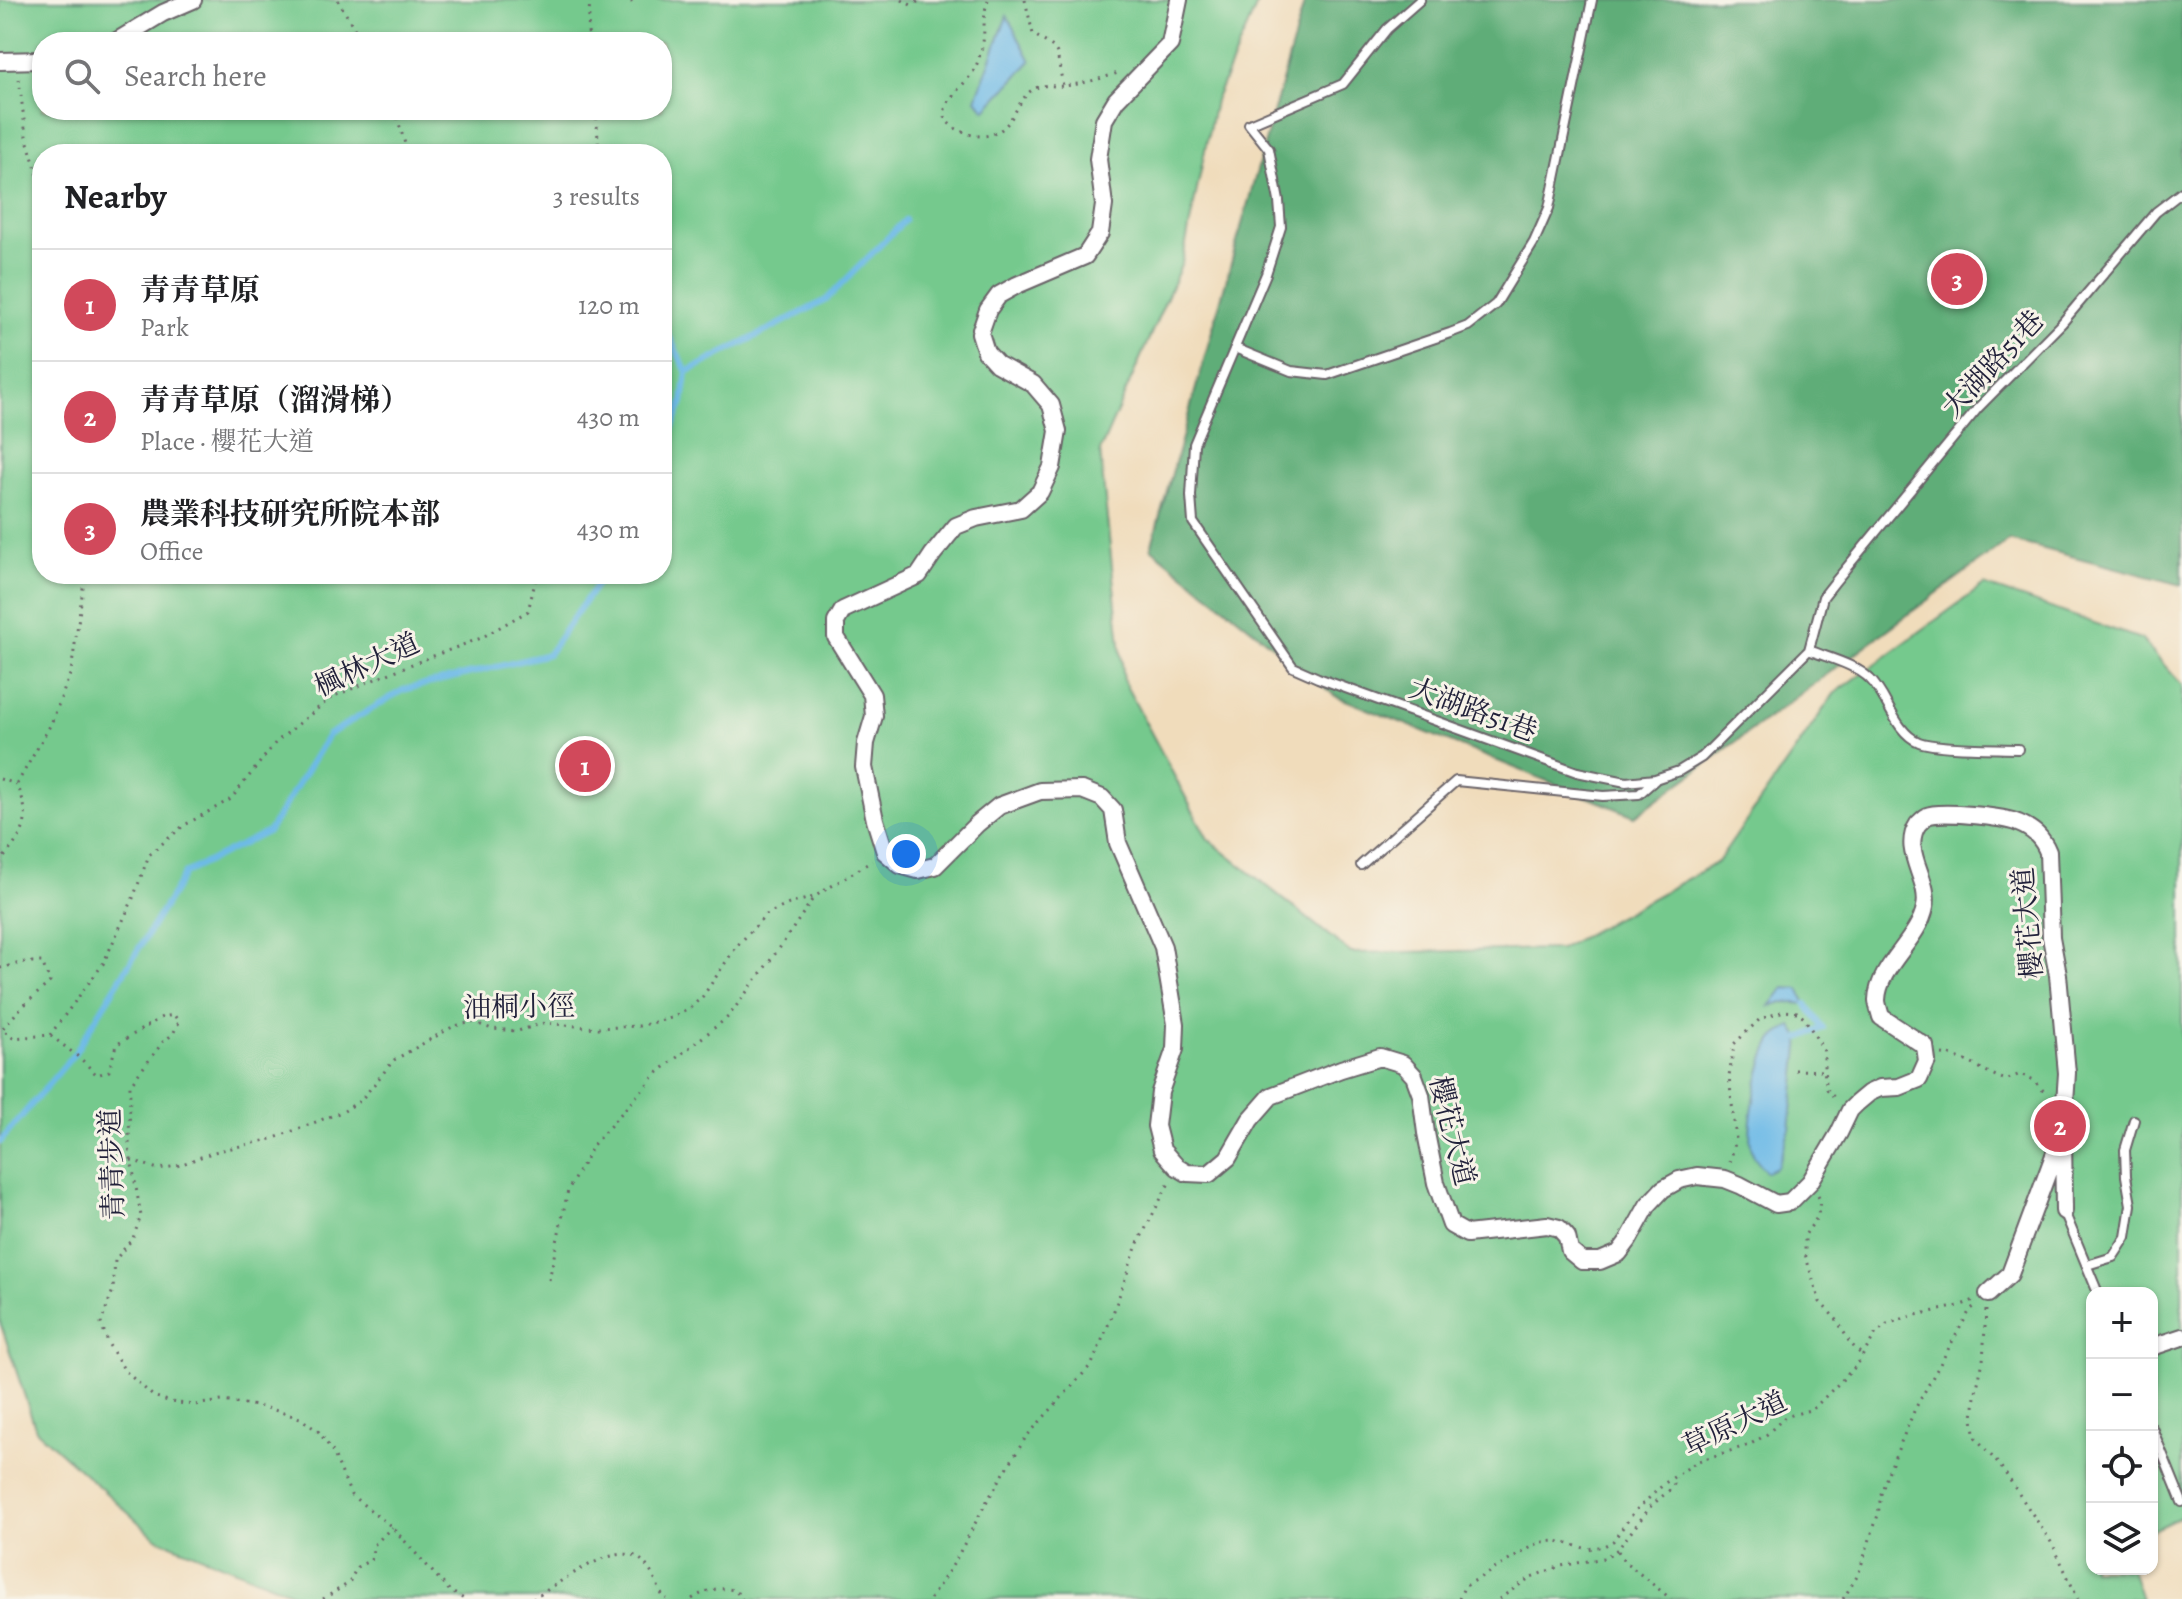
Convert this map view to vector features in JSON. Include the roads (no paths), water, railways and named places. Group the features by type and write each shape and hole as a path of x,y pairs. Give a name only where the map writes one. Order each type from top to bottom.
{"street":[{"path":"134,32 163,13 193,0"},
{"name":"櫻花大道","path":"1179,0 1170,44 1116,100 1104,120 1098,159 1104,205 1100,233 1085,256 999,295 988,310 980,333 986,352 997,364 1033,384 1051,405 1058,431 1052,467 1040,492 1021,509 976,518 956,526 919,575 843,610 836,622 836,637 872,695 874,716 866,743 864,767 885,852 900,865 918,870 935,866 999,806 1040,791 1082,790 1102,798 1113,810 1118,843 1163,947 1176,1024 1175,1049 1160,1092 1156,1126 1162,1150 1177,1167 1187,1173 1209,1174 1228,1158 1250,1120 1271,1096 1380,1057 1403,1064 1414,1076 1421,1095 1436,1183 1451,1225 1467,1234 1547,1225 1559,1228 1567,1237 1570,1251 1582,1261 1600,1261 1619,1253 1648,1205 1663,1189 1679,1180 1697,1176 1725,1179 1776,1204 1790,1202 1810,1182 1850,1110 1869,1093 1880,1088 1899,1087 1919,1079 1927,1061 1925,1046 1881,1017 1877,1002 1879,987 1917,929 1925,908 1926,892 1915,861 1912,841 1916,827 1926,816 1942,813 2018,822 2043,840 2048,852 2051,937 2058,975 2067,1073 2063,1125 2064,1211"},
{"path":"8,61 32,60"},
{"path":"1988,1294 2010,1274 2063,1125"},
{"path":"2158,1344 2182,1337"}],"lane":[{"name":"大湖路51巷","path":"1420,0 1387,29 1343,84 1249,124 1269,149 1281,227 1266,274 1194,444 1193,522 1293,667 1577,772 1626,782 1655,779 1679,771 1702,757 1809,650 1823,597 1978,408 2062,323 2156,212 2182,192"},
{"path":"1235,348 1291,371 1327,375 1468,326 1496,304 1534,242 1549,208 1592,0"},
{"path":"1809,650 1852,667 1871,679 1898,723 1917,742 2018,749"},
{"path":"1361,865 1456,781 1603,796 1639,794 1655,779"},
{"path":"2087,1265 2113,1257 2126,1237 2131,1205 2125,1150 2134,1120"},
{"path":"2064,1211 2096,1287"},
{"path":"2153,1431 2182,1502"}],"water":[{"path":"1007,16 1031,61 985,110 976,99"},
{"path":"1784,988 1799,989 1806,1004 1783,1002 1770,1006"},
{"path":"1792,1026 1800,1038 1790,1129 1777,1167 1767,1172 1752,1150 1753,1108 1767,1050 1776,1036"}],"waterway":[{"path":"672,428 683,402 687,372 826,300 905,220"},
{"path":"672,342 687,372"},
{"path":"0,1142 74,1054 185,873 269,831 328,735 403,690 548,654 597,584"},
{"path":"1800,1038 1823,1028 1806,1004"}],"place":[{"name":"農業科技研究所院本部","path":"1957,279"},
{"name":"青青草原","path":"585,766"},
{"name":"青青草原（溜滑梯）","path":"2060,1126"}]}
